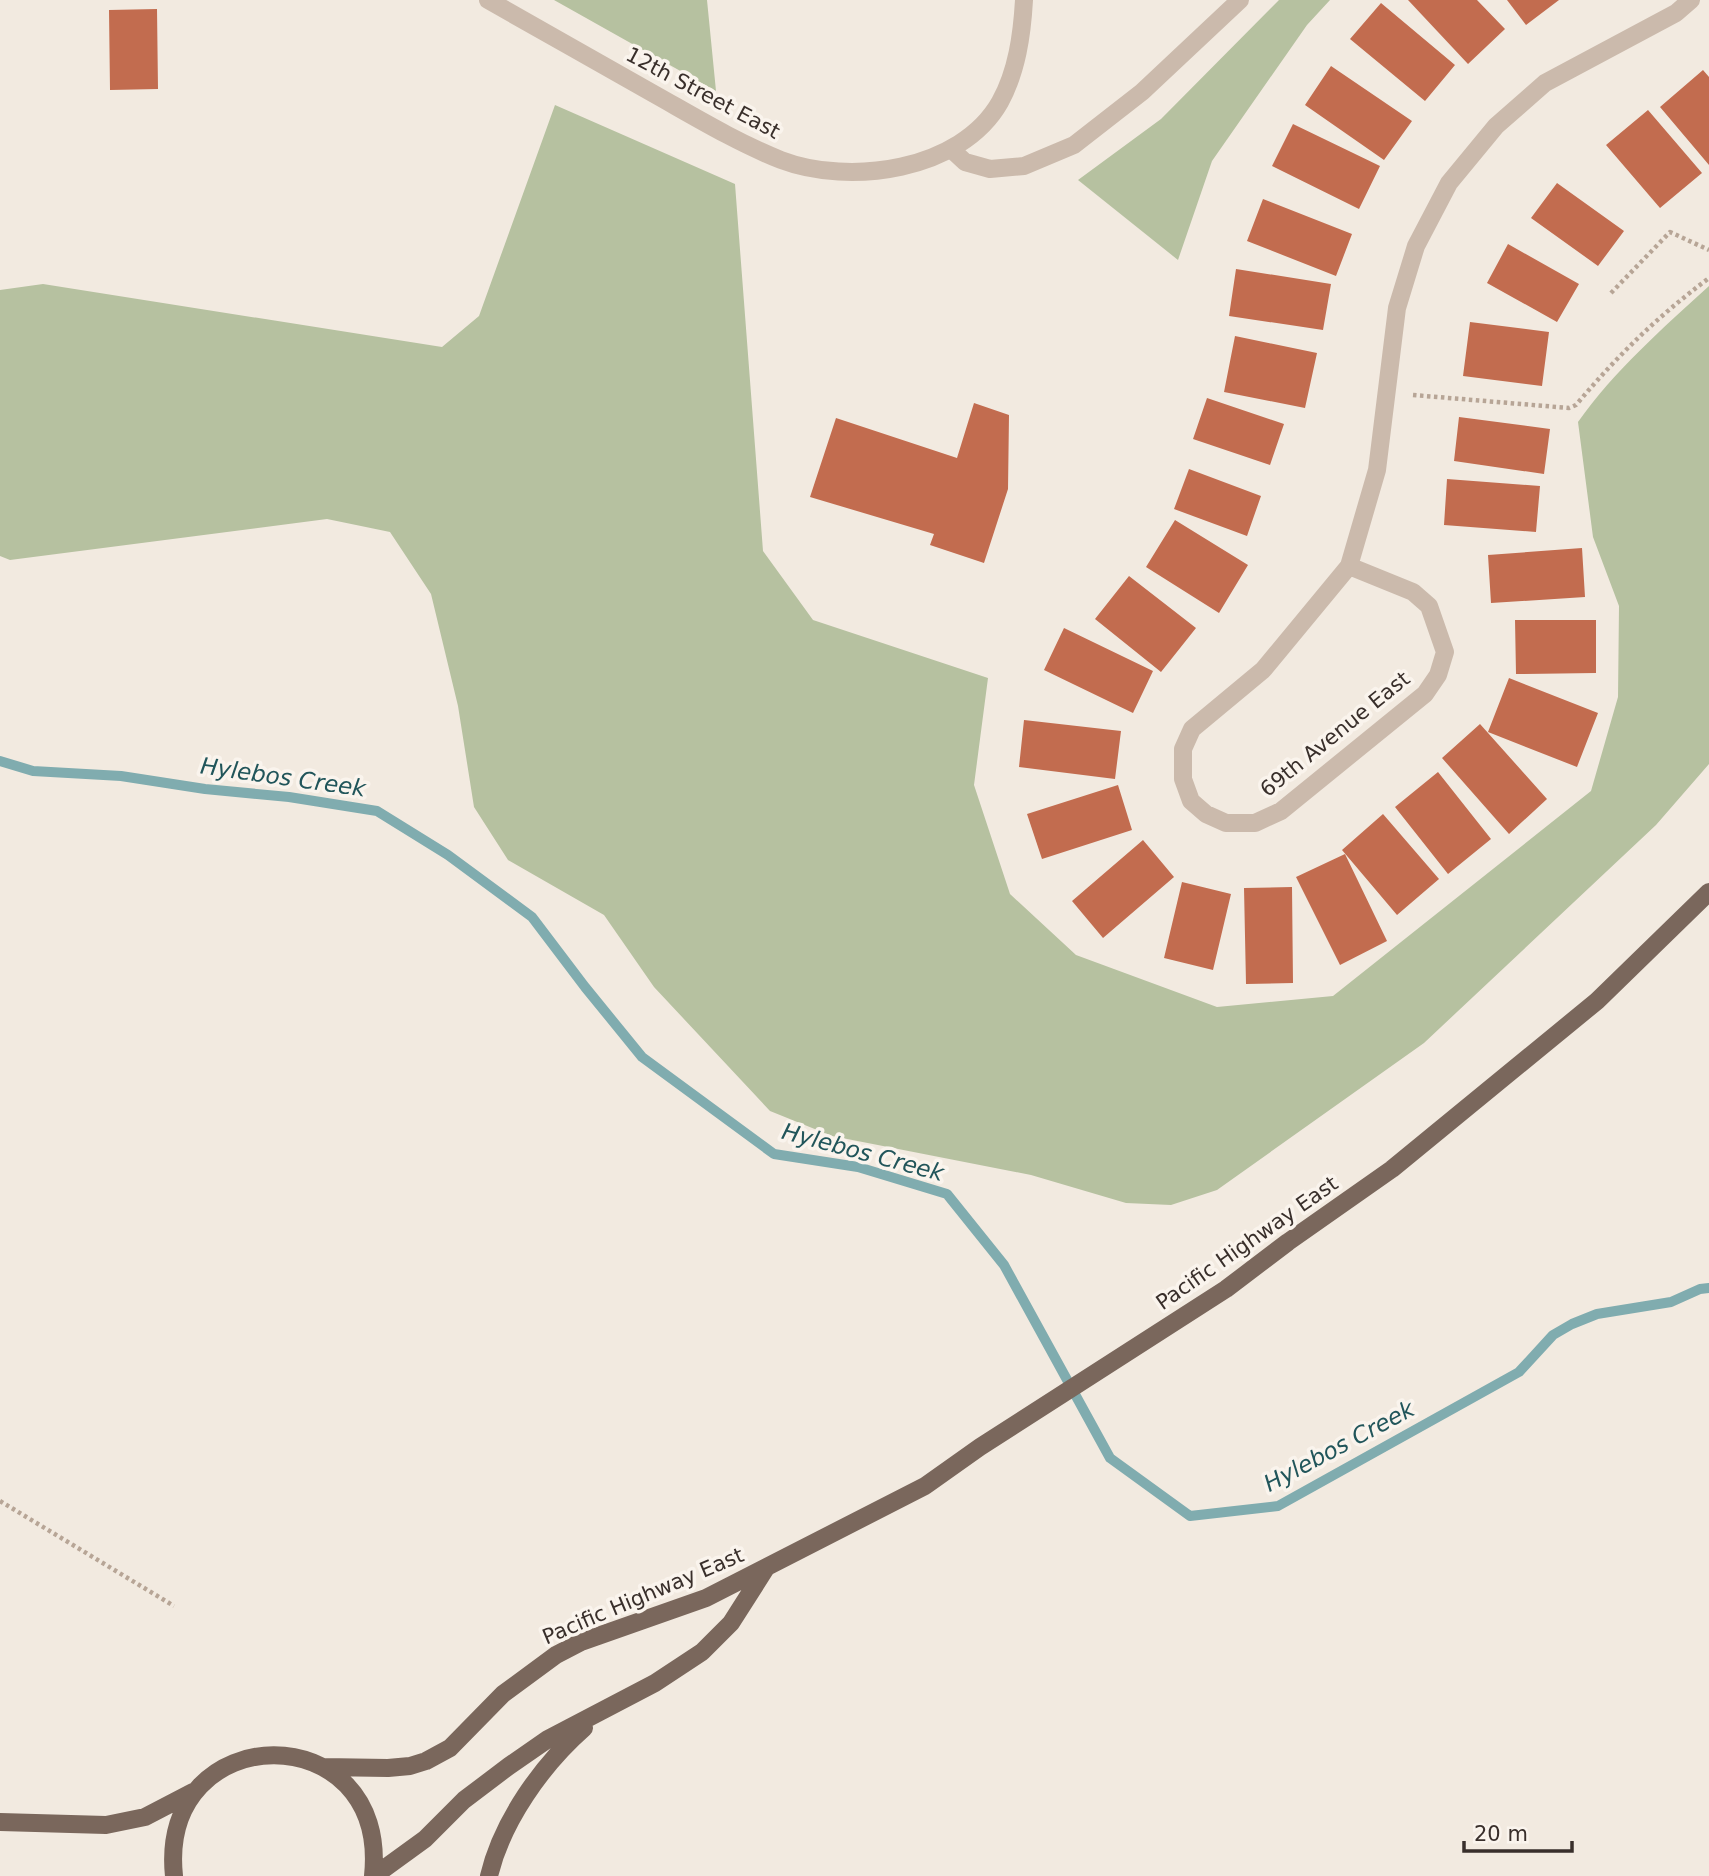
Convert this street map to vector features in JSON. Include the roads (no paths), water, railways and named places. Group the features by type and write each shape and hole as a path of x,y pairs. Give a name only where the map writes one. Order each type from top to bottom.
{"main road":[{"name":"Pacific Highway East","path":"323,1767 388,1768 426,1761 450,1748 503,1695 556,1655 581,1643 706,1598 925,1486 980,1447 1226,1290 1422,1144 1597,1001 1709,892"},
{"name":"Pacific Highway East","path":"373,1876 425,1839 464,1800 548,1739 655,1683 702,1652 731,1623 766,1567"},
{"path":"489,1876 510,1820 539,1778 563,1746 604,1711"},
{"path":"174,1876 172,1854 175,1831 183,1809 196,1790 213,1774 233,1763 255,1756 278,1754 302,1758 323,1767 342,1780 358,1798 373,1836 373,1876"},
{"path":"0,1822 106,1825 145,1816 196,1790"}],"street":[{"name":"12th Street East","path":"488,0 718,130 782,160 813,168 875,171 934,157 974,133 999,104 1014,69 1022,30 1024,0"},
{"path":"951,149 965,162 990,169 1024,166 1074,145 1142,92 1240,0"},
{"name":"69th Avenue East","path":"1349,566 1413,592 1429,607 1445,652 1438,675 1425,694 1281,811 1255,823 1226,823 1206,814 1191,800 1183,779 1183,749 1192,729 1264,670 1349,566 1377,470 1397,309 1416,246 1449,183 1496,126 1545,83 1676,13 1691,0"}],"waterway":[{"name":"Hylebos Creek","path":"0,761 33,771 121,776 377,811 448,855 532,917 642,1057 774,1154 858,1167 947,1194 1004,1265 1110,1458 1190,1516 1278,1506 1519,1372 1553,1335 1572,1324 1597,1314 1671,1302 1700,1289 1709,1288"}]}
